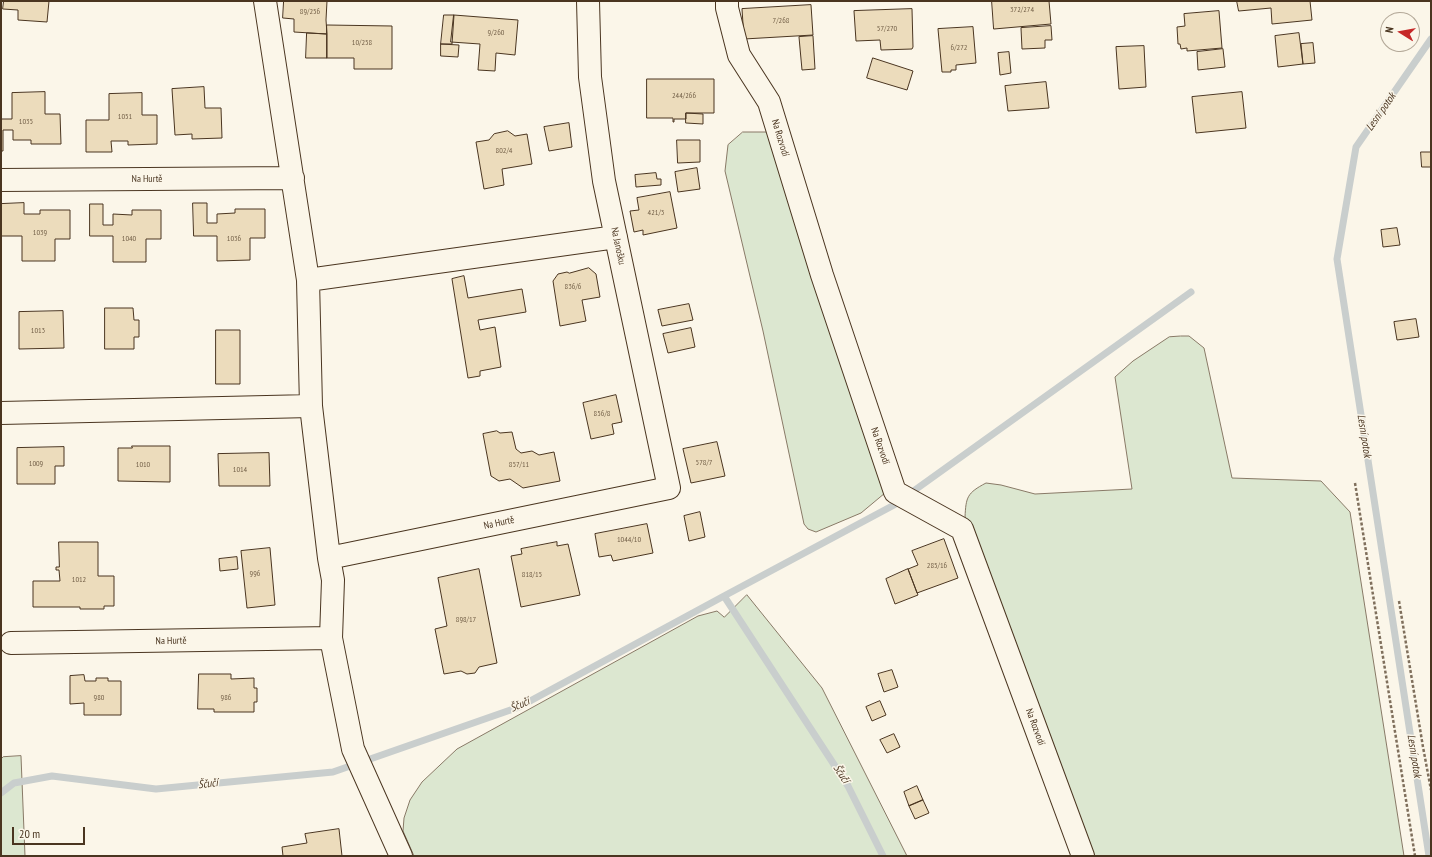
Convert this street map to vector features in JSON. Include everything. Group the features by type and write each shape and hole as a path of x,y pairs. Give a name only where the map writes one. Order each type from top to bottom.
{"street":[{"path":"265,1 308,280 311,406 329,558 333,580 331,638 353,749 401,856"},
{"name":"Na Janošku","path":"588,1 590,77 604,181 669,488"},
{"name":"Na Rozvodí","path":"727,1 726,8 739,55 769,102 822,275 895,492 962,529 1083,856"},
{"name":"Na Hurtě","path":"1,180 292,178"},
{"path":"308,280 616,237"},
{"path":"1,413 311,406"},
{"name":"Na Hurtě","path":"329,558 669,488"},
{"name":"Na Hurtě","path":"11,643 331,638"}],"path":[{"path":"1355,484 1415,856"},
{"path":"1399,601 1431,790"}],"green space":[{"path":"743,132 774,132 885,493 861,513 816,532 808,529 804,524 763,331 725,171 728,145"},
{"path":"1189,336 1204,348 1232,478 1321,481 1350,512 1404,856 1093,856 965,517 966,505 971,493 986,483 1001,485 1035,494 1132,489 1115,377 1133,361 1169,337"},
{"path":"747,595 822,688 907,856 414,856 403,831 404,818 410,800 422,782 457,749 698,616 717,611 724,617"},
{"path":"21,756 25,856 1,856 1,759 3,757"}],"building":[{"path":"4,1 49,1 47,22 18,20 18,10 3,9"},
{"path":"284,1 327,1 327,34 294,32 294,19 283,18"},
{"path":"992,1 1049,1 1051,24 994,29"},
{"path":"1237,1 1310,1 1312,20 1272,24 1271,8 1239,11"},
{"path":"811,5 813,35 744,39 742,9"},
{"path":"912,9 912,49 881,50 880,40 856,41 854,11"},
{"path":"1219,11 1222,48 1187,51 1187,48 1181,49 1180,44 1178,44 1177,27 1185,26 1184,14"},
{"path":"444,15 454,15 452,44 441,44"},
{"path":"454,15 518,20 515,55 496,53 495,71 478,70 480,44 451,42"},
{"path":"327,25 392,26 392,69 354,69 354,58 327,58"},
{"path":"1051,26 1052,40 1045,40 1045,48 1022,49 1021,28"},
{"path":"973,27 976,63 956,65 956,70 951,70 951,72 942,72 938,29"},
{"path":"307,33 327,34 327,58 306,58"},
{"path":"1299,33 1303,64 1278,67 1275,36"},
{"path":"813,36 815,69 802,70 799,37"},
{"path":"1313,43 1315,63 1303,64 1301,44"},
{"path":"441,44 459,45 458,57 441,56"},
{"path":"1144,46 1146,87 1119,89 1116,47"},
{"path":"1223,49 1225,67 1198,70 1197,52"},
{"path":"1009,52 1011,73 1000,75 998,53"},
{"path":"873,58 913,71 907,90 867,78"},
{"path":"647,79 714,79 714,113 686,113 686,119 674,119 674,122 673,118 647,118"},
{"path":"1046,82 1049,108 1008,111 1005,86"},
{"path":"204,87 205,108 221,108 222,138 192,139 192,134 175,135 172,89"},
{"path":"45,92 45,114 60,114 61,144 31,144 31,140 13,140 13,130 3,130 3,151 1,151 1,119 12,119 12,93"},
{"path":"1242,92 1246,128 1196,133 1192,97"},
{"path":"142,93 142,115 157,115 157,144 128,145 128,141 111,141 112,152 86,152 86,120 109,120 109,94"},
{"path":"686,113 703,114 703,124 686,123"},
{"path":"569,123 572,147 549,151 544,127"},
{"path":"508,131 515,136 527,134 532,164 502,169 504,185 484,189 476,142 489,140 494,134"},
{"path":"677,140 700,140 700,162 678,163"},
{"path":"1421,152 1431,152 1431,167 1422,167"},
{"path":"697,168 700,189 678,192 675,172"},
{"path":"656,173 657,179 661,179 661,185 636,187 635,175"},
{"path":"670,192 677,228 643,235 643,230 634,232 630,211 639,210 637,198"},
{"path":"24,203 24,214 40,214 40,210 70,210 70,239 55,239 55,261 22,261 22,236 1,236 1,204"},
{"path":"193,203 207,203 207,223 217,223 217,214 235,213 235,209 265,209 265,238 250,238 250,260 217,261 217,236 194,236"},
{"path":"90,204 103,204 103,225 113,225 113,214 132,215 132,210 161,210 161,239 146,239 146,262 113,262 113,236 90,236"},
{"path":"1397,228 1400,245 1383,247 1381,230"},
{"path":"589,268 596,274 600,297 582,300 586,321 560,326 553,281 558,274"},
{"path":"464,276 468,298 522,289 526,312 478,320 480,330 495,327 501,367 480,371 480,376 468,378 452,279"},
{"path":"689,304 693,320 662,326 658,310"},
{"path":"105,308 133,308 134,320 139,320 139,337 134,337 134,349 105,349"},
{"path":"63,311 64,348 19,349 19,312"},
{"path":"1416,319 1419,337 1397,340 1394,322"},
{"path":"691,328 695,347 668,353 663,334"},
{"path":"216,330 240,330 240,384 216,384"},
{"path":"616,395 622,422 612,424 614,434 591,439 583,403"},
{"path":"497,431 500,433 512,432 516,449 521,453 532,451 539,455 554,452 560,481 523,488 510,479 499,481 491,476 483,434"},
{"path":"717,442 725,476 691,483 683,449"},
{"path":"132,446 170,446 170,482 118,481 118,448 132,448"},
{"path":"64,447 64,466 55,466 55,484 17,484 17,448"},
{"path":"269,453 270,486 219,486 218,454"},
{"path":"700,512 705,537 689,541 684,516"},
{"path":"647,524 653,553 613,561 611,555 599,557 595,534"},
{"path":"944,539 958,578 917,593 908,569 918,565 912,551"},
{"path":"59,542 98,542 98,576 114,576 114,606 104,606 104,609 80,609 80,607 33,607 33,581 60,581 59,570 56,570 56,567 59,567"},
{"path":"557,542 557,546 568,544 580,595 521,607 511,556 522,554 521,549"},
{"path":"270,548 275,605 247,608 241,551"},
{"path":"237,557 238,569 220,571 219,559"},
{"path":"479,569 497,663 479,667 475,673 467,674 461,671 444,674 435,629 447,626 438,578"},
{"path":"908,569 918,595 895,604 886,579"},
{"path":"892,670 898,687 884,692 878,674"},
{"path":"199,674 231,674 231,679 254,678 254,688 257,688 257,702 254,702 254,712 214,712 214,709 198,709"},
{"path":"84,675 85,681 96,681 96,678 108,678 108,681 121,681 121,715 84,715 84,703 70,704 70,676"},
{"path":"880,701 886,715 872,721 866,707"},
{"path":"894,734 900,747 887,753 880,740"},
{"path":"917,786 923,800 909,806 904,792"},
{"path":"923,800 929,813 915,819 909,806"},
{"path":"339,829 342,856 283,856 282,847 307,843 305,834"}],"waterway":[{"name":"Lesní potok","path":"1429,856 1337,259 1356,147 1431,39"},
{"path":"724,596 894,505 1191,292"},
{"name":"Ščučí","path":"1,793 14,783 52,776 156,789 333,772 519,707 724,596 848,786 883,856"}]}
